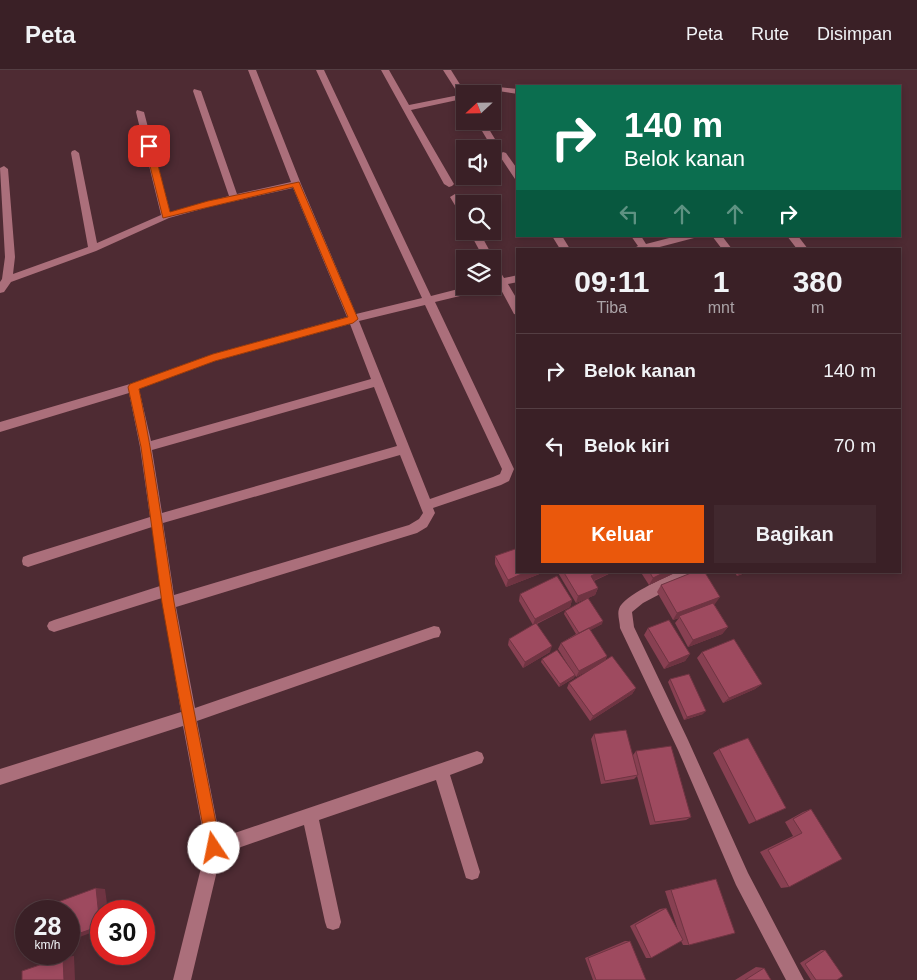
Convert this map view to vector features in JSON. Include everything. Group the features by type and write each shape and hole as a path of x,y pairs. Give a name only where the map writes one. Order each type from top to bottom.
{"street":[{"path":"54,626 168,597 413,529 423,523 429,513 252,70"},
{"path":"320,70 508,469 505,476 497,481 427,505"},
{"path":"385,70 449,184"},
{"path":"447,70 457,85"},
{"path":"501,89 516,92"},
{"path":"197,91 234,198"},
{"path":"407,108 456,99"},
{"path":"140,112 166,216"},
{"path":"75,153 93,249"},
{"path":"503,155 516,174"},
{"path":"4,169 3,209 10,257 8,280"},
{"path":"0,289 8,280 93,249 166,216 296,184"},
{"path":"558,237 564,248"},
{"path":"642,248 687,237"},
{"path":"718,237 726,248"},
{"path":"793,237 802,248"},
{"path":"0,264 10,257"},
{"path":"501,282 516,278"},
{"path":"501,288 516,308"},
{"path":"0,427 133,387 213,358 353,319 456,294"},
{"path":"146,447 377,382"},
{"path":"133,387 146,447 188,717 214,848 182,980"},
{"path":"28,561 156,520 404,449"},
{"path":"505,476 516,480"},
{"path":"687,573 638,599 625,610 628,628 683,745 742,879 795,980"},
{"path":"0,777 188,717 434,632"},
{"path":"214,848 477,758"},
{"path":"441,770 472,872"},
{"path":"310,815 333,922"}],"building":[{"path":"516,549 516,573 524,573 508,580 495,556"},
{"path":"564,573 597,573 591,576 598,588 578,596"},
{"path":"650,573 663,573 653,578"},
{"path":"691,573 705,573 720,597 677,613 661,585"},
{"path":"557,576 572,600 535,619 520,594"},
{"path":"588,598 603,621 579,633 565,611"},
{"path":"713,603 728,627 693,640 679,616"},
{"path":"669,620 690,654 669,663 648,628"},
{"path":"536,623 552,646 525,662 509,639"},
{"path":"589,628 607,656 579,671 561,643"},
{"path":"734,639 762,684 729,698 702,652"},
{"path":"557,650 575,675 560,684 542,659"},
{"path":"612,656 636,688 593,716 569,683"},
{"path":"689,674 706,711 687,717 670,679"},
{"path":"626,730 638,775 605,781 594,734"},
{"path":"748,738 786,808 756,821 719,749"},
{"path":"671,746 691,817 655,822 636,751"},
{"path":"811,809 842,859 789,887 768,850 802,833 793,819"},
{"path":"716,879 735,933 689,945 671,890"},
{"path":"96,888 97,900 90,900 90,930 80,933 80,900 63,900"},
{"path":"666,908 683,940 651,958 635,925"},
{"path":"630,941 646,980 596,980 588,958"},
{"path":"825,950 843,976 837,980 816,980 805,964"},
{"path":"40,965 63,965 64,980 22,980 22,971"},
{"path":"764,968 771,980 745,980"}],"route":[{"path":"149,146 166,216 208,204 296,184 353,319 213,358 133,387 146,447 168,603 214,848"}]}
